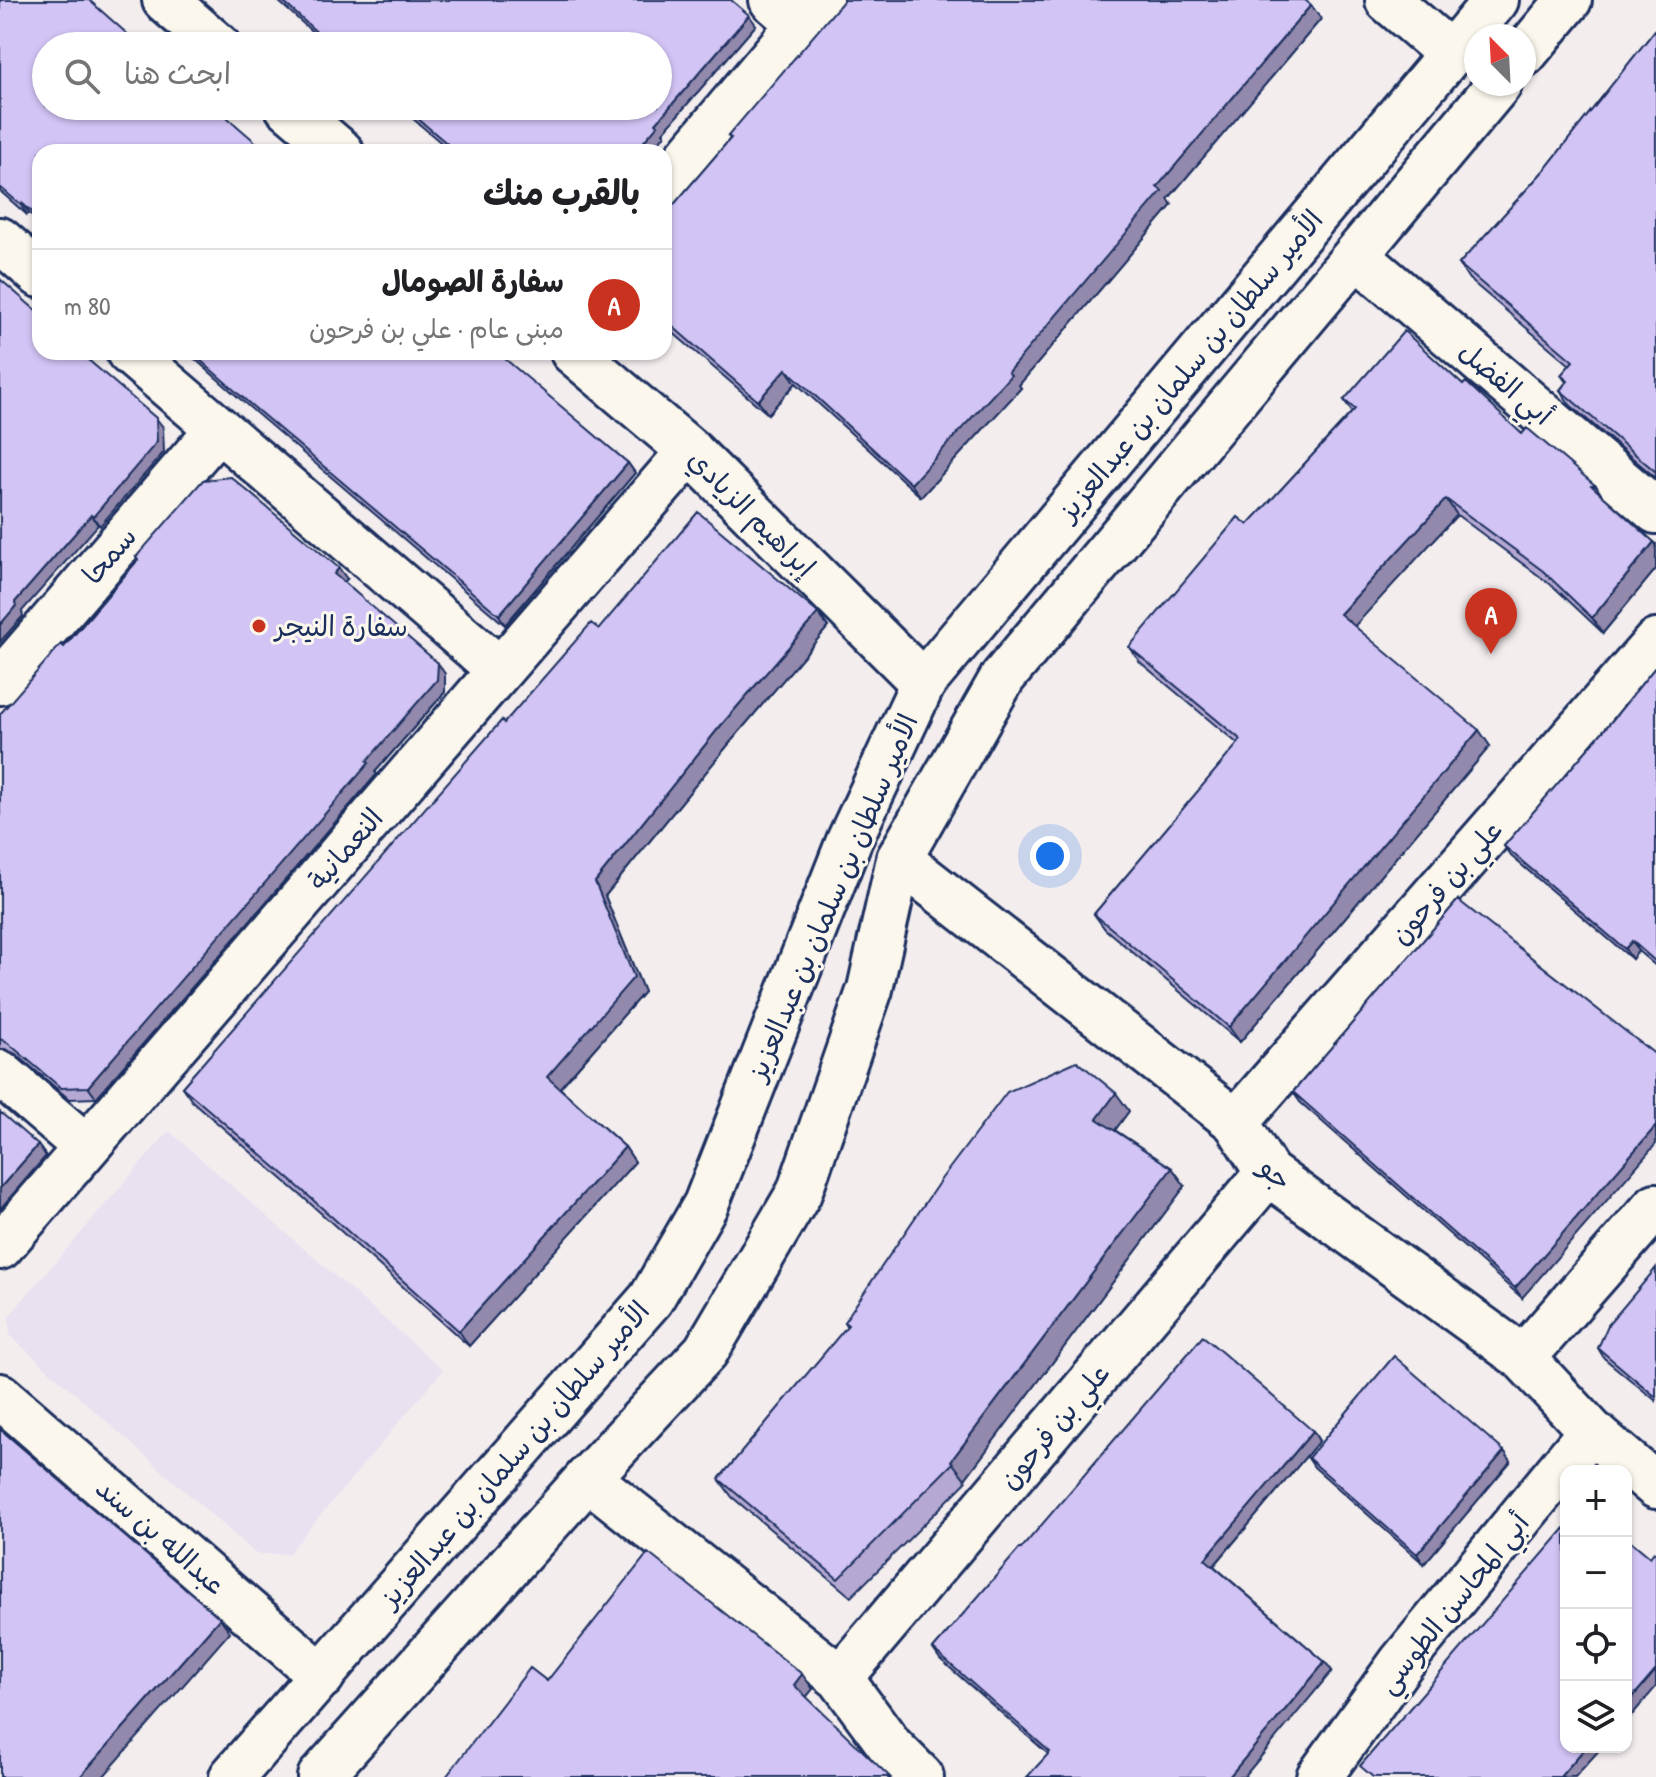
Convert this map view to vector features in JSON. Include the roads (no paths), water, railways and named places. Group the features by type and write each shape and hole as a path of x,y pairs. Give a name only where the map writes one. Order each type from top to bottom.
{"street":[{"path":"165,0 202,32"},
{"path":"1388,0 1451,54"},
{"name":"الأمير سلطان بن سلمان بن عبدالعزيز","path":"232,1777 651,1299 706,1204 849,841 923,683 1496,0"},
{"path":"1536,40 1569,0"},
{"path":"672,174 797,8"},
{"name":"الأمير سلطان بن سلمان بن عبدالعزيز","path":"320,1777 706,1351 799,1193 870,989 899,859 1003,677 1489,96"},
{"path":"303,120 332,144"},
{"path":"0,240 32,268"},
{"name":"أبي الفضل","path":"1357,256 1656,511"},
{"path":"138,360 500,670"},
{"name":"إبراهيم الزيادي","path":"582,360 690,451 923,683"},
{"name":"سمحا","path":"0,682 218,429"},
{"name":"النعمانية","path":"0,1247 690,451"},
{"name":"علي بن فرحون","path":"1236,1122 1656,642"},
{"name":"جو","path":"899,859 1236,1122 1268,1173 1523,1358 1591,1431 1656,1486"},
{"path":"0,1073 86,1147"},
{"name":"علي بن فرحون","path":"840,1678 1268,1173"},
{"path":"1523,1358 1656,1206"},
{"name":"عبدالله بن سند","path":"0,1396 322,1676"},
{"name":"أبي المحاسن الطوسي","path":"1319,1777 1402,1662 1591,1431"},
{"path":"588,1478 840,1678 891,1747 921,1777"}],"place":[{"name":"سفارة النيجر","path":"259,626"},
{"name":"سفارة الصومال","path":"1491,654"}]}
